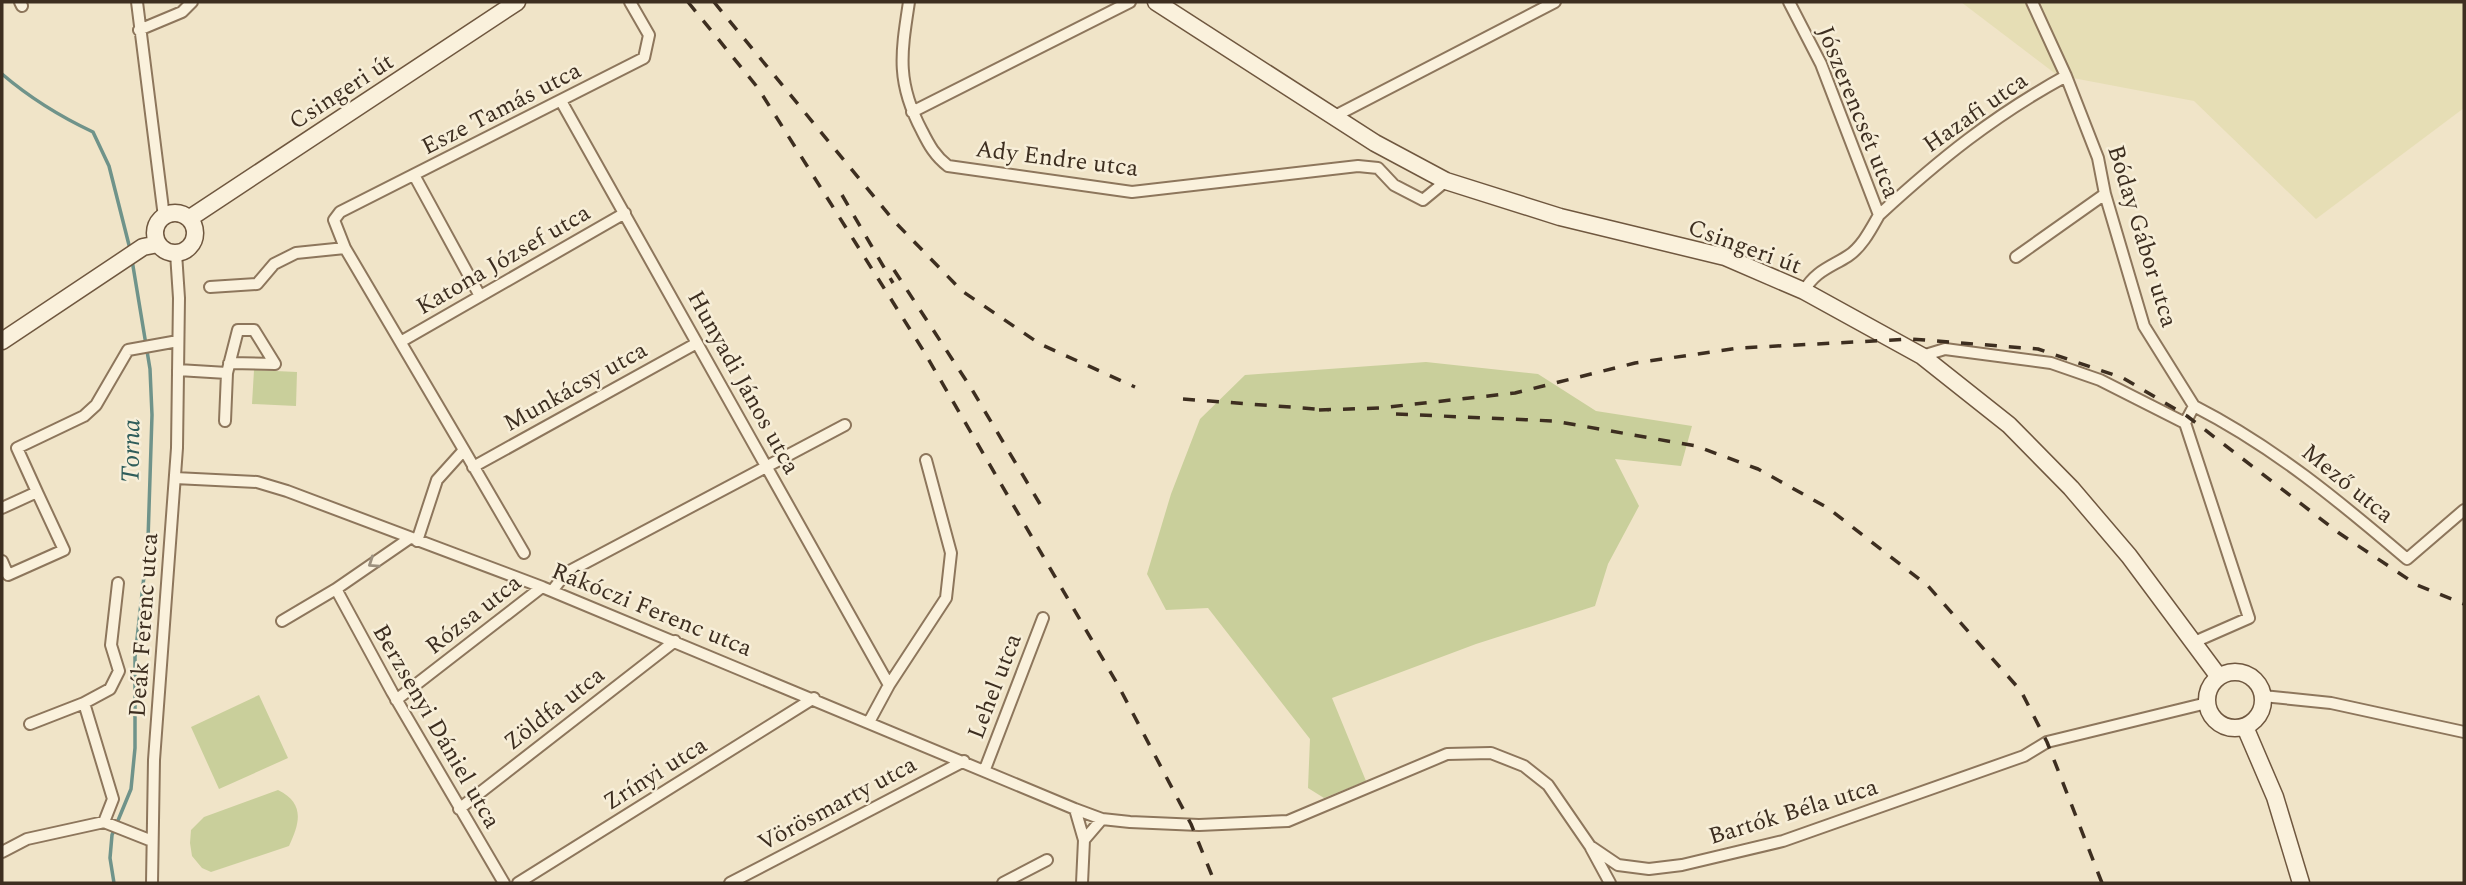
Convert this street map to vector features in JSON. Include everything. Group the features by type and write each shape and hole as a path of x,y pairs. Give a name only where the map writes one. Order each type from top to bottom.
{"main road":[{"name":"Csingeri út","path":"190,218 517,2"},
{"name":"Csingeri út","path":"1156,2 1402,159 1446,181 1560,217 1725,257 1804,291 1922,356 2008,425 2071,488 2129,556 2219,677"},
{"path":"2,341 150,245 164,218 180,212 190,218 194,227 192,239 186,247 176,253 150,245"},
{"path":"2233,672 2247,674 2258,683 2263,696 2257,718 2245,727 2236,729 2220,724 2209,711 2207,703 2209,688 2219,677 2233,672"},
{"path":"2245,727 2275,797 2301,883"}],"street":[{"path":"137,2 165,201 164,218"},
{"path":"139,30 182,12 192,2"},
{"name":"Esze Tamás utca","path":"345,248 336,232 334,220 340,212 644,58 649,35 629,2"},
{"name":"Ady Endre utca","path":"909,2 901,74 904,93 935,156 948,166 1132,192 1358,166 1377,168 1394,185 1423,200 1446,181"},
{"path":"912,112 1130,2"},
{"path":"1335,116 1555,2"},
{"name":"Jószerencsét utca","path":"1789,2 1821,64 1879,215 1868,235 1850,255 1822,270 1804,291"},
{"name":"Bóday Gábor utca","path":"2032,2 2066,76 2098,158 2105,194 2144,326 2194,406"},
{"name":"Hazafi utca","path":"1879,215 1965,140 2012,106 2066,76"},
{"name":"Hunyadi János utca","path":"561,101 889,685"},
{"path":"414,175 480,296"},
{"path":"2016,257 2105,194"},
{"name":"Katona József utca","path":"402,341 625,213"},
{"path":"210,287 257,284 274,264 296,253 345,248 524,553"},
{"name":"Deák Ferenc utca","path":"152,883 154,760 175,478 178,369 176,253"},
{"path":"178,369 228,368 275,364 254,331 238,330 228,368 225,421"},
{"path":"2,561 8,575 64,550 17,448 84,416 96,405 128,350 178,341"},
{"name":"Munkácsy utca","path":"473,467 697,342"},
{"path":"1922,356 1945,349 2051,363 2100,380 2185,423 2249,618 2192,643"},
{"path":"2185,423 2194,406"},
{"name":"Mező utca","path":"2194,406 2281,456 2336,498 2407,559 2464,510"},
{"name":"Rózsa utca","path":"396,700 566,573 845,425"},
{"path":"282,621 414,540 437,480 464,450"},
{"path":"869,722 889,685 946,598 951,553 926,460"},
{"name":"Rákóczi Ferenc utca","path":"175,478 257,482 287,491 547,589 1102,819"},
{"path":"2,508 37,492"},
{"path":"30,724 84,704 110,689 119,671 111,645 118,583"},
{"name":"Berzsenyi Dániel utca","path":"336,589 396,700 504,883"},
{"name":"Lehel utca","path":"985,769 1043,618"},
{"name":"Zöldfa utca","path":"459,809 675,641"},
{"path":"2263,696 2331,703 2464,731"},
{"name":"Zrínyi utca","path":"518,883 814,698"},
{"name":"Bartók Béla utca","path":"1102,819 1184,824 1288,821 1447,754 1491,753 1524,766 1548,785 1590,846 1618,866 1649,869 1728,855 1808,832 2024,756 2047,742 2207,703"},
{"path":"84,704 114,799 106,823"},
{"name":"Vörösmarty utca","path":"730,883 964,761"},
{"path":"1075,809 1084,840 1082,883"},
{"path":"1084,840 1102,819"},
{"path":"2,852 27,839 106,823 152,841"},
{"path":"1590,846 1610,883"},
{"path":"1003,883 1046,860"}],"shaded area":[{"path":"1961,2 2464,2 2464,108 2316,219 2194,101 2057,75"}],"green space":[{"path":"1426,362 1538,374 1596,411 1692,426 1681,466 1615,459 1639,506 1608,564 1595,606 1476,644 1332,698 1366,781 1324,798 1308,788 1310,739 1208,608 1166,610 1147,574 1171,494 1200,419 1245,375"},
{"path":"254,370 297,372 296,406 252,404"},
{"path":"259,695 288,758 219,789 191,727"},
{"path":"278,790 293,801 298,814 296,829 289,846 211,872 202,868 192,856 191,830 204,817"}],"waterway":[{"name":"Torna","path":"2,74 45,106 93,132 109,166 130,249"},
{"name":"Torna","path":"114,883 110,858 112,835 131,789 135,748 135,657 148,540 152,415 150,369 132,260"}],"railway":[{"path":"688,2 758,88 923,350 1118,685 1191,824 1215,883"},
{"path":"714,2 894,221 962,291 1040,344 1135,387"},
{"path":"842,195 893,283"},
{"path":"894,270 971,388 1040,504"},
{"path":"1319,410 1379,408 1515,393 1635,363 1739,348 1911,339 2038,349 2123,378 2187,416 2339,533 2417,585 2464,604"},
{"path":"1183,399 1329,410"},
{"path":"1396,414 1554,421 1696,446 1758,469 1828,508 1928,586 2021,691 2047,742 2102,883"}]}
